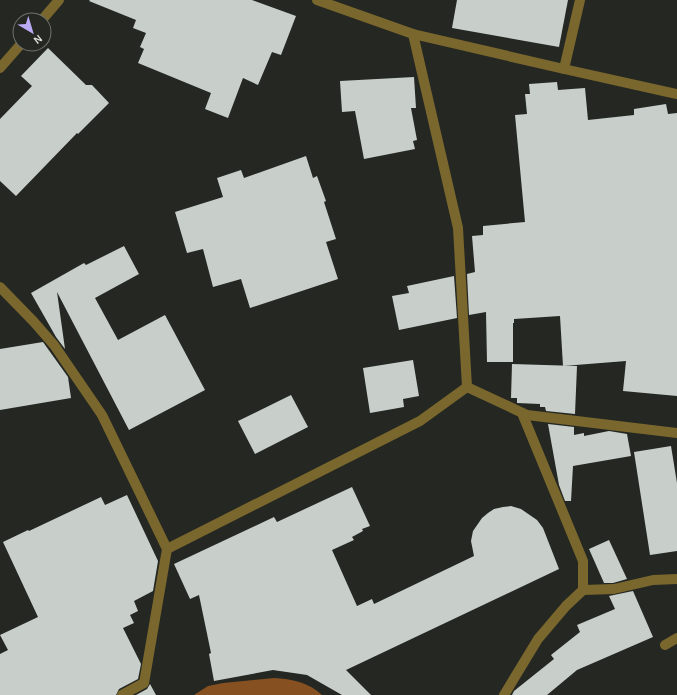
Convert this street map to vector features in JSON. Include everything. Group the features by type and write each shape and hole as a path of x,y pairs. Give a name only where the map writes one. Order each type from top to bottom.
{"street":[{"path":"49,12 59,0"},
{"path":"317,0 413,34 677,94"},
{"path":"564,69 580,0"},
{"path":"413,34 458,228 467,387"},
{"path":"0,68 14,52"},
{"path":"0,287 54,345 102,415 167,549 144,683 122,695"},
{"path":"467,387 527,415 677,433"},
{"path":"167,549 420,421 467,387"},
{"path":"522,413 583,561 583,590"},
{"path":"504,695 538,639 566,606 583,590 614,589 653,580 677,579"},
{"path":"666,645 677,638"}],"shaded area":[{"path":"274,678 300,682 311,687 322,695 194,695 208,686"}],"building":[{"path":"252,0 296,16 281,55 272,52 258,85 243,78 228,118 205,109 211,93 138,63 144,49 140,47 146,33 133,28 136,20 89,1"},
{"path":"457,0 568,0 559,47 452,28"},
{"path":"44,52 52,52 86,85 92,85 109,103 78,134 77,133 16,196 0,181 0,119 32,86 21,76"},
{"path":"414,77 416,108 411,108 417,140 413,141 415,149 364,159 355,111 342,112 340,81"},
{"path":"557,82 558,90 585,88 588,120 634,115 634,109 666,104 668,114 677,113 677,396 623,391 626,361 563,366 560,316 514,319 513,362 487,362 486,312 469,315 467,274 475,272 472,236 483,235 483,226 525,222 515,115 527,114 525,94 530,94 529,84"},
{"path":"306,156 313,178 317,176 326,201 324,202 336,239 326,242 338,279 250,308 241,279 213,287 203,249 187,253 175,212 223,197 217,178 241,170 244,178"},
{"path":"124,246 139,274 95,298 118,340 165,315 205,390 129,430 57,292 65,349 56,337 31,293 84,263 86,265"},
{"path":"454,276 457,318 399,330 392,296 409,293 407,286"},
{"path":"43,342 68,377 71,398 0,410 0,349"},
{"path":"413,360 419,396 403,399 404,407 370,413 363,368"},
{"path":"512,364 577,366 575,414 546,411 545,407 540,407 540,404 517,403 517,398 511,398"},
{"path":"291,395 308,427 255,454 238,421"},
{"path":"548,424 574,427 574,435 584,433 584,436 609,431 627,434 631,456 573,466 571,501 565,501 559,485"},
{"path":"671,446 677,483 677,551 650,555 634,452"},
{"path":"352,487 370,526 362,529 363,531 352,537 354,540 332,550 357,606 372,599 374,604 474,556 471,541 473,531 482,518 488,513 494,509 503,507 511,506 521,509 537,520 543,528 559,569 346,670 371,695 342,695 307,675 273,670 214,681 209,654 211,653 199,595 190,599 174,564 274,517 277,522"},
{"path":"127,495 158,561 153,591 134,601 138,611 130,615 134,623 123,628 141,664 138,679 119,689 116,695 0,695 0,654 8,650 0,635 38,617 3,542 101,497 105,505"},
{"path":"609,540 627,579 613,583 604,583 589,549"},
{"path":"633,591 653,637 577,670 547,695 512,695 514,691 554,659 551,655 580,632 577,625 615,609 609,596"},
{"path":"150,684 156,695 136,695 147,689"}]}
